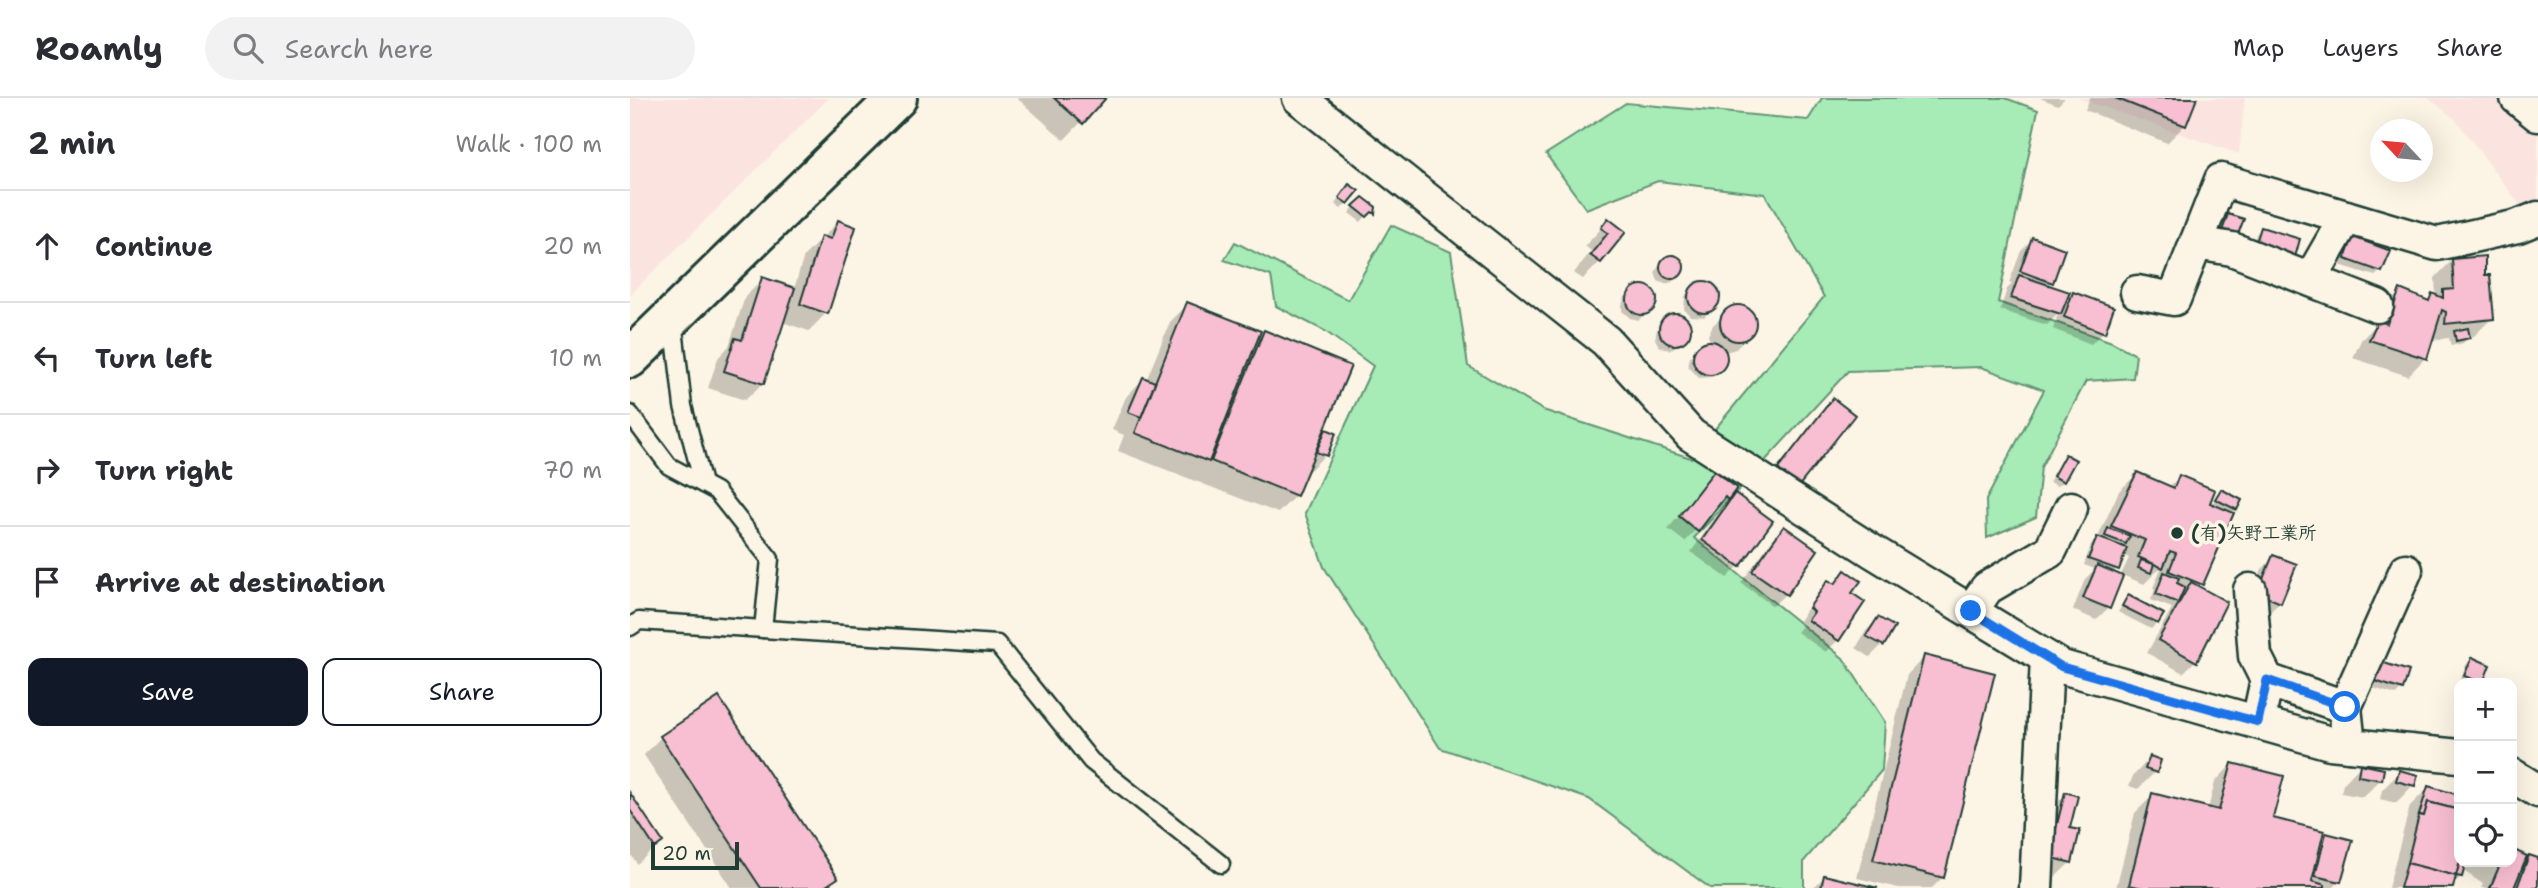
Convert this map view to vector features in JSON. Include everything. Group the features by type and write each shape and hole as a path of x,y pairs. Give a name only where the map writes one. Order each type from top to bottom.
{"street":[{"path":"630,358 897,98"},
{"path":"1299,98 1605,341 1691,435 2062,667 2330,743 2454,756"},
{"path":"2517,98 2538,115"},
{"path":"2137,292 2174,299 2221,180 2437,244 2518,226 2538,218"},
{"path":"2311,278 2346,218"},
{"path":"2196,243 2232,249 2378,306"},
{"path":"1971,611 1987,588 2050,551 2071,508"},
{"path":"2349,745 2345,707 2406,570"},
{"path":"2250,590 2255,656 2267,680 2258,722"},
{"path":"2036,888 2047,658"},
{"path":"2267,680 2345,707"},
{"path":"2517,778 2538,791"}],"lane":[{"path":"672,317 683,406 703,484"},
{"path":"630,414 669,466 716,491 770,559 763,629"},
{"path":"630,627 639,621 997,644 1091,761 1221,864"}],"shaded area":[{"path":"630,98 829,98 630,295"},
{"path":"2077,98 2245,98 2239,154"},
{"path":"2428,98 2512,98 2538,121 2538,206 2525,212 2455,119"}],"green space":[{"path":"1822,98 2005,98 2038,110 1998,302 2112,342 2136,355 2133,378 2086,381 2041,467 2036,517 1987,538 1986,500 2044,390 1981,367 1848,371 1694,538 1843,658 1885,722 1882,770 1804,861 1804,888 1710,888 1589,799 1440,748 1324,567 1305,513 1373,366 1325,331 1276,306 1271,276 1224,260 1235,242 1348,300 1391,225 1451,252 1468,366 1543,410 1691,458 1824,297 1765,194 1658,181 1586,209 1546,154 1626,103 1808,120"}],"building":[{"path":"1054,98 1106,98 1083,124"},
{"path":"2115,98 2197,98 2186,126"},
{"path":"1349,184 1359,191 1348,204 1339,198"},
{"path":"1363,197 1376,207 1375,214 1372,212 1367,217 1353,206"},
{"path":"2228,214 2244,219 2234,244 2220,237"},
{"path":"1608,218 1626,232 1601,263 1590,255 1608,233 1601,228"},
{"path":"838,220 856,227 828,314 800,304 821,236 831,239"},
{"path":"2261,227 2300,239 2294,261 2254,249"},
{"path":"2032,237 2065,249 2053,283 2020,271"},
{"path":"2353,237 2391,251 2382,272 2345,259"},
{"path":"1672,255 1680,259 1684,267 1680,275 1672,279 1664,275 1660,267 1664,259"},
{"path":"2485,256 2485,275 2490,275 2494,319 2445,324 2446,312 2442,310 2427,359 2369,340 2378,320 2387,324 2400,289 2429,301 2432,293 2443,298 2443,290 2454,289 2452,259"},
{"path":"2019,275 2070,292 2061,314 2011,298"},
{"path":"762,277 795,288 764,384 724,371 735,338 742,340"},
{"path":"1704,281 1716,285 1720,297 1716,309 1704,313 1692,309 1688,297 1692,285"},
{"path":"1642,285 1653,289 1657,300 1653,311 1642,315 1631,311 1627,300 1631,289"},
{"path":"2073,292 2114,307 2105,333 2064,317"},
{"path":"1187,302 1261,331 1209,462 1135,433"},
{"path":"1738,305 1751,310 1756,323 1751,336 1738,341 1725,336 1720,323 1725,310"},
{"path":"1675,313 1686,318 1691,329 1686,340 1675,345 1664,340 1659,329 1664,318"},
{"path":"2468,328 2470,338 2456,341 2454,331"},
{"path":"1264,330 1351,366 1297,496 1211,461"},
{"path":"1710,341 1722,346 1727,358 1722,370 1710,375 1698,370 1693,358 1698,346"},
{"path":"1143,377 1155,382 1141,417 1128,412"},
{"path":"1833,398 1855,415 1798,487 1778,469"},
{"path":"1326,429 1336,433 1327,456 1316,452"},
{"path":"2065,454 2076,460 2064,482 2053,476"},
{"path":"1714,471 1737,488 1728,500 1725,497 1698,532 1679,516"},
{"name":"(有)矢野工業所","path":"2137,472 2174,488 2179,475 2215,490 2210,503 2234,513 2203,585 2169,571 2176,553 2170,551 2163,568 2138,557 2145,540 2111,526"},
{"path":"2221,489 2242,500 2237,510 2215,499"},
{"path":"1735,493 1773,521 1740,567 1702,540"},
{"path":"1784,526 1818,550 1787,595 1752,571"},
{"path":"2108,528 2130,536 2126,544 2105,536"},
{"path":"2097,537 2127,548 2119,570 2088,559"},
{"path":"2273,555 2297,564 2281,603 2257,593"},
{"path":"2141,560 2154,564 2151,573 2138,568"},
{"path":"2097,565 2123,576 2110,609 2083,598"},
{"path":"1845,570 1861,581 1852,593 1865,602 1839,641 1808,620 1814,612 1809,608 1828,580 1835,584"},
{"path":"2164,572 2179,578 2177,583 2185,587 2178,603 2156,594"},
{"path":"2191,582 2227,602 2197,662 2158,640"},
{"path":"2128,595 2164,614 2158,624 2122,606"},
{"path":"1878,617 1895,627 1884,646 1866,636"},
{"path":"1924,655 1995,673 1944,878 1873,860"},
{"path":"2472,657 2490,665 2485,678 2464,676"},
{"path":"2381,662 2409,671 2403,690 2375,681"},
{"path":"719,697 838,878 823,888 761,888 660,736"},
{"path":"2150,756 2161,760 2157,773 2145,769"},
{"path":"2232,763 2284,776 2273,818 2324,831 2312,881 2325,885 2325,888 2143,888 2129,885 2152,793 2219,810"},
{"path":"2360,764 2384,769 2382,780 2358,776"},
{"path":"2399,770 2418,775 2415,786 2396,781"},
{"path":"2428,786 2454,794 2454,809 2428,802 2424,816 2419,815"},
{"path":"2065,792 2078,796 2070,828 2080,830 2072,863 2049,857"},
{"path":"630,793 663,842 655,848 630,810"},
{"path":"2428,802 2454,809 2454,867 2459,867 2456,876 2407,863 2419,815 2424,816"},
{"path":"2326,833 2353,840 2341,882 2315,876"},
{"path":"2517,851 2527,856 2514,888 2490,888 2499,867 2517,867"},
{"path":"2529,855 2538,858 2538,888 2517,888"},
{"path":"2407,863 2456,876 2453,888 2400,888"},
{"path":"2459,867 2465,867 2462,877 2456,876"},
{"path":"1824,875 1878,888 1821,888"}],"place":[{"name":"(有)矢野工業所","path":"2177,533"}],"route":[{"path":"1971,611 2062,667 2258,722 2267,680 2345,707"}]}
